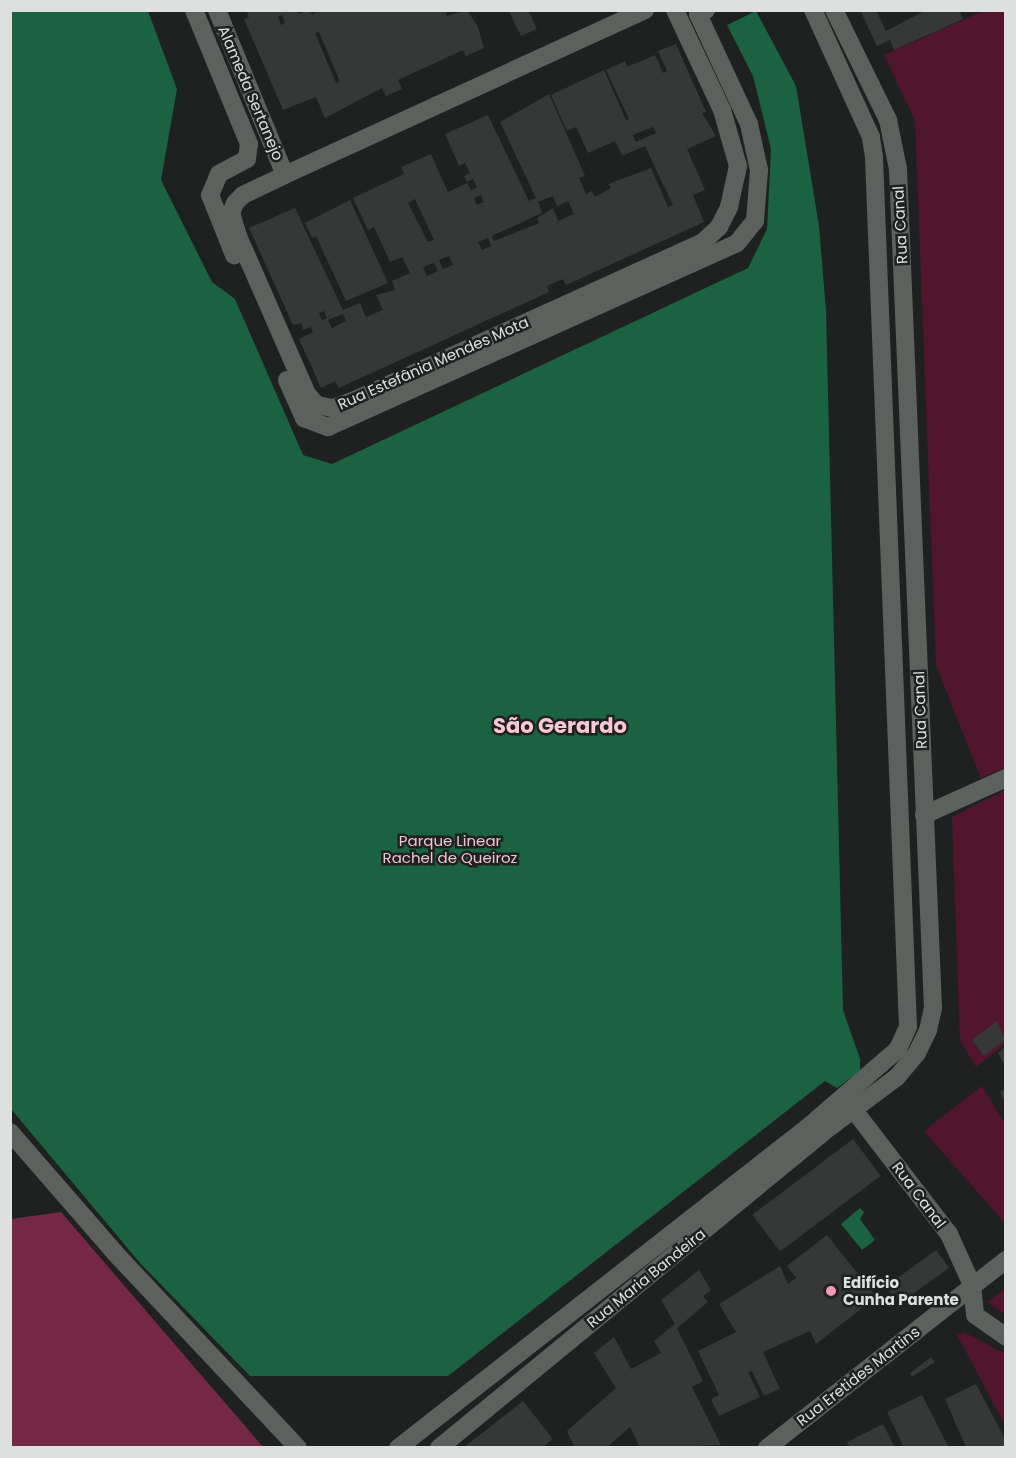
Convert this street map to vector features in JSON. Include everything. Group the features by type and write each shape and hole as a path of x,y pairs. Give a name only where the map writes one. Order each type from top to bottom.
{"street":[{"path":"194,10 249,144 247,159 219,174 210,200 304,418 328,427 737,243 755,221 759,170 749,124 698,14 706,10"},
{"name":"Alameda Sertanejo","path":"217,10 285,174"},
{"name":"Rua Estefânia Mendes Mota","path":"645,10 243,195 231,213 307,394 316,405 333,408 703,242 719,227 729,207 738,166 722,110 675,10"},
{"path":"398,1448 808,1127 898,1049 908,1027 874,157 871,137 813,10"},
{"name":"Rua Canal","path":"834,10 888,120 898,169 933,1008 928,1030 917,1053 897,1077 853,1109 949,1234 972,1285 975,1315 1005,1337"},
{"path":"924,815 1005,778"},
{"name":"Rua Maria Bandeira","path":"439,1448 853,1109"},
{"path":"10,1132 115,1253 298,1448"},
{"name":"Rua Eretides Martins","path":"767,1448 1005,1260"}],"shaded area":[{"name":"Parque Linear Rachel de Queiroz","path":"10,11 148,11 177,89 161,180 212,282 235,299 303,455 332,464 748,268 767,229 771,149 753,76 727,25 756,11 796,86 819,226 826,310 843,1010 860,1059 860,1071 837,1088 825,1081 448,1376 250,1376 140,1263 11,1109"},
{"path":"983,11 1006,11 1006,767 981,778 936,665 915,120 884,55"},
{"path":"1005,790 1005,1044 976,1067 960,1040 952,817"},
{"path":"982,1086 1005,1124 1004,1222 924,1131"},
{"path":"860,1208 864,1212 860,1219 875,1240 862,1250 841,1224"},
{"path":"61,1212 263,1447 11,1447 11,1219"},
{"path":"1005,1289 1005,1314 987,1302"},
{"path":"964,1332 1005,1354 1005,1425 957,1335"}],"building":[{"path":"246,10 297,10 298,14 310,10 312,15 320,10 445,10 447,16 467,10 478,27 484,48 466,56 463,50 398,80 402,89 386,96 382,88 325,118 316,97 283,110 244,19 249,17","holes":["282,15 285,23 281,25 278,17","319,32 340,82 336,83 315,33"]},
{"path":"528,10 537,29 521,36 509,12"},
{"path":"860,10 876,10 886,31 926,10 959,10 963,19 894,50 890,40 877,46"},
{"path":"676,44 706,112 702,113 716,136 687,149 705,190 693,195 704,222 566,285 563,279 547,286 549,292 339,388 335,381 321,388 299,339 313,332 311,327 303,330 301,323 293,325 249,228 295,208 343,310 360,303 366,317 383,310 376,295 395,290 392,281 410,273 402,257 390,262 374,227 368,230 353,198 404,174 401,167 431,154 448,192 467,183 471,190 477,187 473,179 467,182 464,176 470,173 465,163 459,166 445,134 488,115 529,201 536,198 500,122 549,94 585,176 579,178 586,194 592,191 595,197 611,188 608,184 651,168 668,207 673,205 645,146 622,156 615,141 588,153 576,127 567,131 551,95 604,70 626,120 629,119 606,70 625,61 627,67 655,55 663,73 667,71 658,51","holes":["653,127 656,133 636,142 633,135","481,195 484,202 477,205 474,198","553,196 557,206 568,201 574,214 558,221 553,208 537,218 539,223 494,241 492,236 542,213 538,202","415,199 434,240 428,242 408,203","488,238 491,246 482,250 478,242","449,256 453,265 443,269 439,260","434,263 438,271 427,276 423,267","324,311 327,318 322,320 319,313","343,314 346,321 332,328 328,320"]},
{"path":"350,200 388,283 346,301 316,236 312,238 305,223"},
{"path":"997,1021 1005,1040 984,1056 972,1040"},
{"path":"1005,1047 1005,1066 998,1053"},
{"path":"1005,1089 1005,1102 1000,1092"},
{"path":"853,1139 881,1176 780,1252 752,1215"},
{"path":"827,1235 876,1297 816,1344 810,1331 763,1352 780,1389 764,1396 752,1371 748,1372 760,1397 719,1416 711,1399 719,1395 698,1351 736,1332 719,1304 780,1266 788,1284 796,1278 787,1266"},
{"path":"936,1250 949,1268 899,1304 886,1286"},
{"path":"699,1270 711,1290 703,1296 708,1302 677,1328 703,1381 692,1387 721,1445 640,1448 630,1427 606,1448 575,1448 567,1431 616,1388 594,1353 614,1337 631,1369 661,1353 654,1341 675,1324 661,1300"},
{"path":"931,1357 935,1362 912,1377 910,1373"},
{"path":"976,1384 1004,1437 1005,1448 966,1447 961,1436 945,1399"},
{"path":"922,1395 949,1448 904,1448 887,1412"},
{"path":"523,1401 553,1439 542,1448 463,1448"},
{"path":"883,1424 895,1448 850,1448 847,1442"}],"place":[{"name":"Edifício Cunha Parente","path":"831,1291"}],"district":[{"name":"São Gerardo","path":"560,726"}]}
